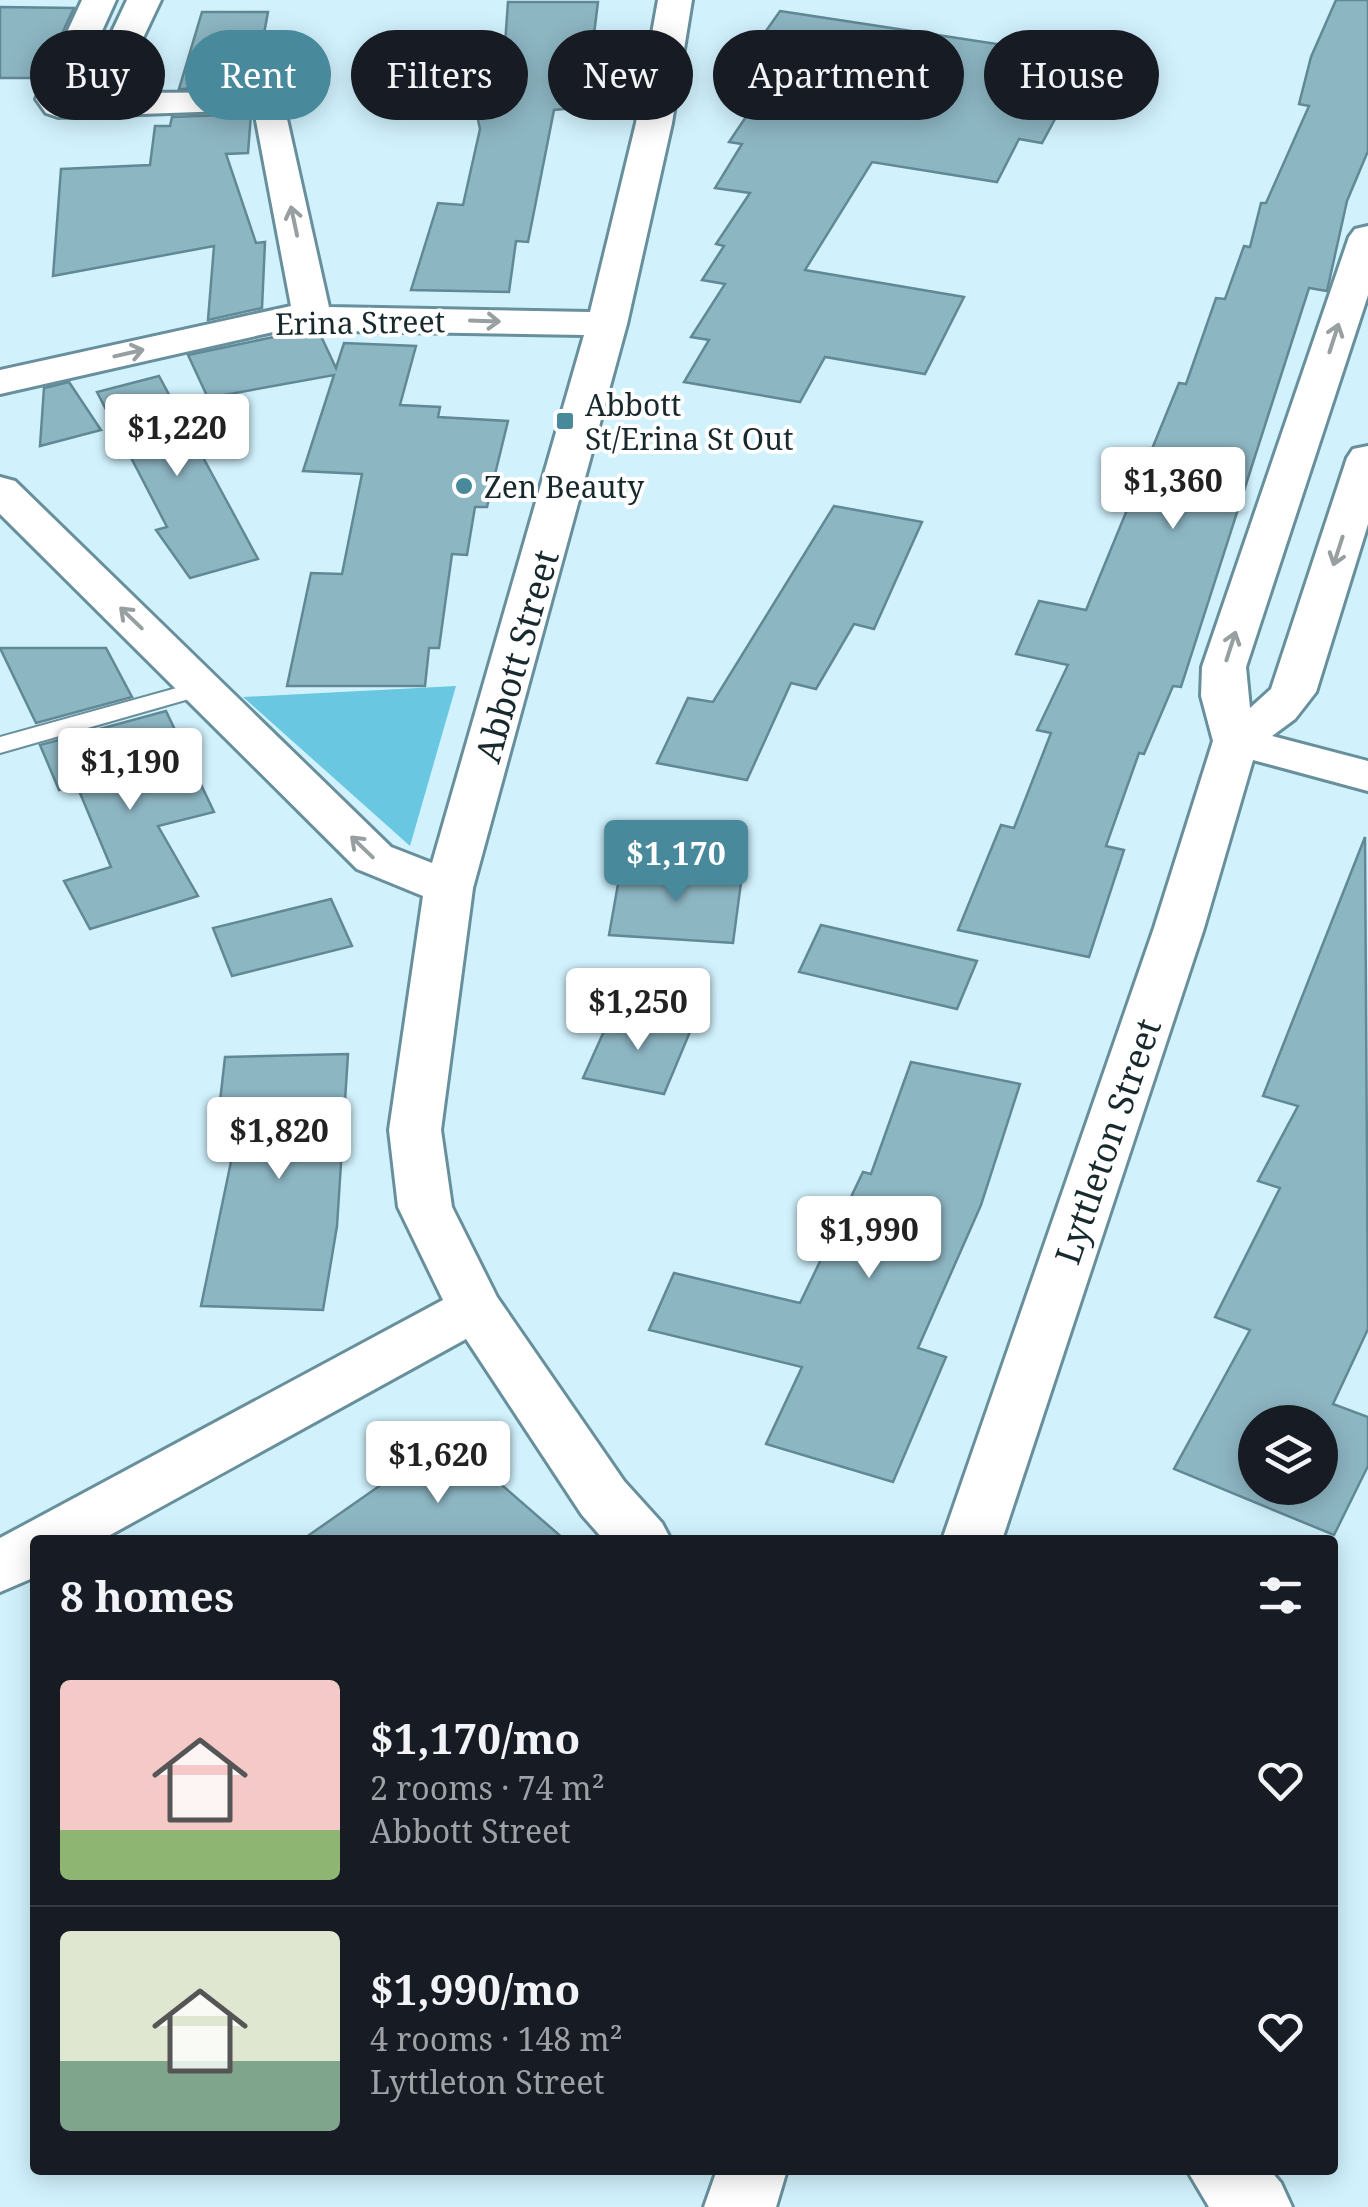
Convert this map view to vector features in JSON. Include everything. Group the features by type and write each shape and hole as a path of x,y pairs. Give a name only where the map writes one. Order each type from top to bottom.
{"street":[{"path":"86,30 100,0"},
{"path":"130,30 144,0"},
{"name":"Abbott Street","path":"636,1535 602,1498 475,1308 425,1207 415,1130 449,888 607,324 654,123 675,0"},
{"path":"165,103 269,99 311,298 309,316"},
{"path":"1236,741 1224,696 1224,667 1368,237"},
{"name":"Erina Street","path":"0,382 282,318 607,324"},
{"path":"1236,741 1279,709 1293,692 1368,458"},
{"path":"0,490 374,858 449,888"},
{"path":"1236,741 1368,776"},
{"name":"Lyttleton Street","path":"974,1535 1179,928 1236,741"},
{"path":"59,1535 475,1308"},
{"path":"0,1567 30,1551"},
{"path":"740,2207 750,2175"},
{"path":"1227,2175 1256,2207"}],"lane":[{"path":"0,745 202,688"}],"shaded area":[{"path":"456,686 410,846 243,697"}],"building":[{"path":"1336,0 1368,0 1368,151 1347,201 1327,291 1309,288 1181,687 1173,686 1144,754 1139,753 1106,846 1124,850 1089,957 958,930 1001,825 1014,828 1051,733 1037,730 1068,665 1016,654 1039,601 1086,610 1179,383 1186,384 1216,298 1225,299 1244,246 1250,247 1261,203 1266,203 1309,106 1299,104 1311,57"},
{"path":"508,2 598,2 595,30 548,30 548,120 552,120 528,242 516,241 509,292 411,290 438,203 463,205 480,129 478,120 528,120 528,30 506,30"},
{"path":"0,7 74,8 64,30 30,30 30,78 0,78"},
{"path":"780,11 905,30 767,30"},
{"path":"202,12 268,12 265,30 197,30"},
{"path":"964,39 984,42 984,120 1054,120 1042,143 1019,139 997,182 872,162 805,270 964,297 925,374 825,357 800,402 684,382 709,340 691,337 725,284 702,280 724,246 716,244 750,193 715,188 742,144 729,142 744,120 964,120"},
{"path":"172,117 251,120 248,153 226,154 256,243 265,242 262,308 208,320 214,246 53,276 61,169 150,165 155,126 170,126"},
{"path":"288,334 320,334 336,368 344,343 416,346 400,405 440,407 438,417 508,421 487,507 475,507 467,555 452,554 439,648 429,648 425,686 287,686 311,573 342,574 362,474 303,471 334,375 208,398 188,355"},
{"path":"159,376 258,559 190,578 156,530 167,527 97,392"},
{"path":"69,382 101,430 40,446 44,388"},
{"path":"834,506 922,522 874,629 854,624 816,689 791,683 747,780 657,763 688,698 713,702"},
{"path":"0,648 106,648 132,697 36,723"},
{"path":"166,711 214,812 158,826 198,896 90,929 64,881 111,867 77,786 59,790 40,745"},
{"path":"1365,837 1368,1329 1336,1405 1238,1405 1238,1495 1174,1469 1250,1330 1215,1317 1280,1188 1258,1181 1298,1106 1263,1096"},
{"path":"621,867 742,875 733,943 609,935"},
{"path":"331,899 352,946 232,976 213,928"},
{"path":"821,925 977,961 957,1009 799,972"},
{"path":"613,1011 692,1027 664,1094 583,1078"},
{"path":"348,1054 337,1226 323,1310 201,1306 238,1128 217,1128 225,1057"},
{"path":"911,1062 1020,1084 981,1205 918,1348 946,1357 893,1482 766,1444 802,1367 649,1330 674,1273 800,1303 863,1172 871,1174"},
{"path":"1338,1406 1368,1417 1368,1466 1334,1535 1261,1505 1338,1505"},
{"path":"448,1438 559,1535 309,1535"}],"place":[{"name":"Abbott St/Erina St Out","path":"565,421"},
{"name":"Zen Beauty","path":"464,486"}]}
